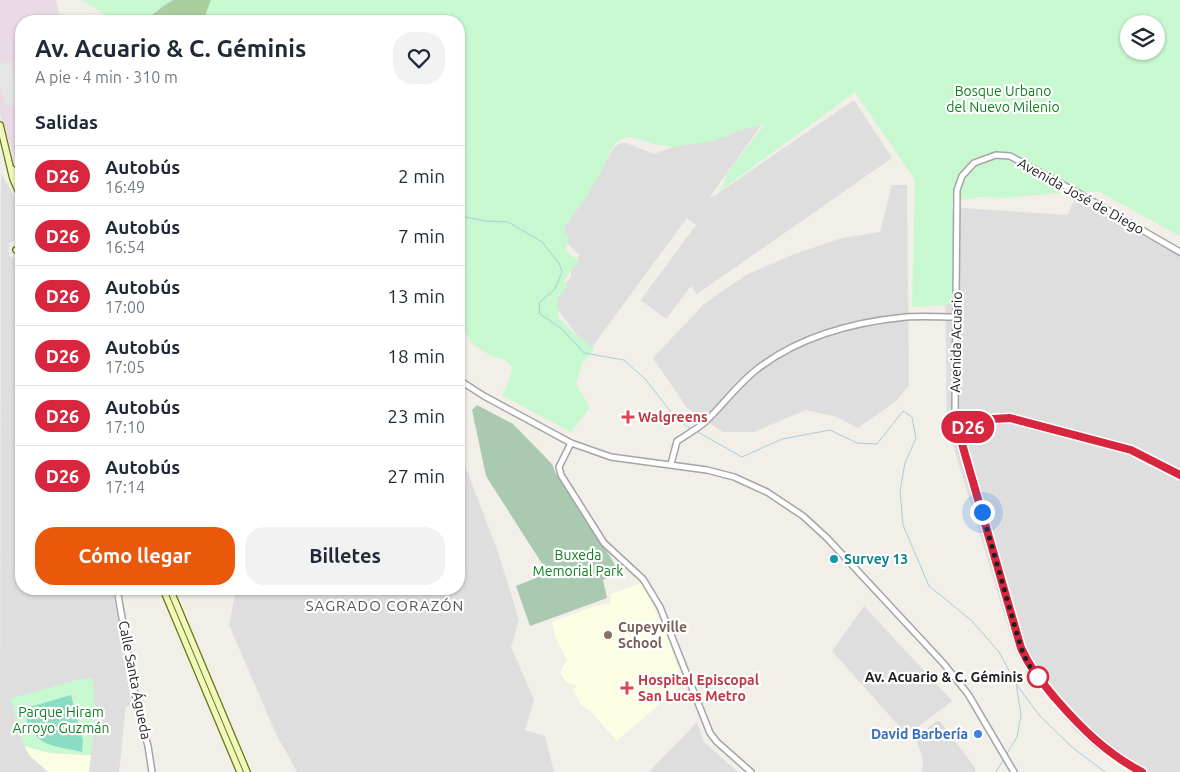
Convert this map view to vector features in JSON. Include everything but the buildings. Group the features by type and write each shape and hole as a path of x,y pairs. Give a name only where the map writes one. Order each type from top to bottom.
{"main road":[{"path":"0,125 5,152 15,184"},
{"path":"11,168 15,173"},
{"path":"166,595 240,772"},
{"path":"173,595 247,772"}],"street":[{"name":"Avenida José de Diego","path":"957,241 957,190 962,176 974,163 996,155 1010,156 1180,252"},
{"name":"Avenida Acuario","path":"957,241 955,414 1021,648 1028,664 1077,724 1099,744 1142,772"},
{"path":"671,464 677,441 705,422 736,387 757,369 806,341 839,330 881,320 908,317 956,317"},
{"path":"465,384 571,443 611,457 671,464 734,477 767,492 803,516 827,538 944,664 968,694 1014,772"},
{"path":"958,430 993,419 1010,418 1131,450 1180,475"},
{"path":"571,443 559,467 561,475 604,543 643,580 660,607 710,732 717,742 751,772"},
{"name":"Calle Santa Águeda","path":"118,595 138,711 148,746 152,772"}],"shaded area":[{"path":"0,0 56,0 60,15 15,15 15,159 0,115"},
{"path":"12,63 15,79 15,105 5,106 0,83 0,64"},
{"path":"854,100 892,158 697,294 691,286 666,319 640,301 696,225 687,218 589,351 556,307 556,295 571,277 571,268 580,255 565,242 564,228 613,149 620,143 626,143 654,154 674,147 728,136 736,128 763,123 709,198"},
{"path":"1,173 15,198 15,240 9,243 9,256 15,258 15,595 113,595 124,650 131,706 126,706 119,772 0,772"},
{"path":"892,185 907,185 909,386 896,401 858,428 837,417 806,410 754,432 723,432 687,408 653,358 704,304 746,275 792,255 842,238 880,232"},
{"path":"1075,199 1180,256 1180,772 1136,772 1096,749 1075,730 1027,672 1015,650 947,425 944,218 948,212 962,208 1067,215"},
{"path":"465,465 498,552 519,620 511,647 534,700 525,730 545,736 554,772 297,772 276,734 229,625 235,595 465,595"},
{"path":"642,583 666,633 683,684 617,741 590,711 581,705 573,689 577,686 566,682 560,672 567,660 555,637 552,622 595,606 611,603 611,594"},
{"path":"864,606 952,701 907,735 832,651"},
{"path":"937,721 940,721 976,769 975,772 922,772 922,755 915,738"},
{"path":"697,722 704,742 738,772 649,772"},
{"path":"24,746 50,753 91,755 89,772 48,772 30,756"}],"green space":[{"path":"81,0 173,0 152,15 105,15"},
{"path":"139,0 252,0 260,15 135,15"},
{"name":"Bosque Urbano del Nuevo Milenio","path":"211,0 1180,0 1180,236 1100,192 1071,192 1005,198 979,197 952,202 953,302 947,305 912,307 915,180 855,92 720,191 728,172 765,124 738,131 714,141 674,147 654,144 630,137 619,140 611,149 599,177 563,229 569,237 565,250 579,261 570,271 564,282 568,286 557,298 559,318 577,336 594,348 582,363 576,384 589,409 571,432 502,395 513,367 503,359 493,357 472,344 465,331 465,15 205,15"},
{"name":"Buxeda Memorial Park","path":"477,405 513,424 552,464 556,474 619,573 603,580 607,598 530,626 516,586 548,573 486,476 472,410"},
{"name":"Parque Hiram Arroyo Guzmán","path":"93,678 95,717 91,755 50,753 24,746 12,698 81,679"},
{"path":"71,695 83,740 82,752 51,745 37,737 27,721 23,709"}],"waterway":[{"path":"155,15 162,7 174,0"},
{"path":"465,217 508,222 542,242 559,263 562,272 555,289 539,303 540,314 561,328 584,353 624,360 646,380 678,421 692,429"},
{"path":"696,431 742,457 782,439 830,430 857,443 877,444 903,411 912,417 916,438 905,463 900,491 903,525 929,586 972,621 999,652 1016,683 1021,715 1017,737 1006,755"},
{"path":"1016,684 1039,715 1073,748 1105,772"},
{"path":"996,772 1004,759"}],"bus line":[{"name":"D26","path":"1142,772 1099,744 1077,724 1028,664 1021,648 958,430 993,419 1010,418 1131,450 1180,475"}],"place":[{"name":"Walgreens","path":"628,417"},
{"name":"Survey 13","path":"834,559"},
{"name":"Cupeyville School","path":"608,635"},
{"name":"Av. Acuario & C. Géminis","path":"1038,677"},
{"name":"Hospital Episcopal San Lucas Metro","path":"627,688"},
{"name":"David Barbería","path":"978,734"}],"district":[{"name":"SAGRADO CORAZÓN","path":"385,606"}],"route":[{"path":"982,512 1021,648 1028,664 1044,684 1038,677"}]}
